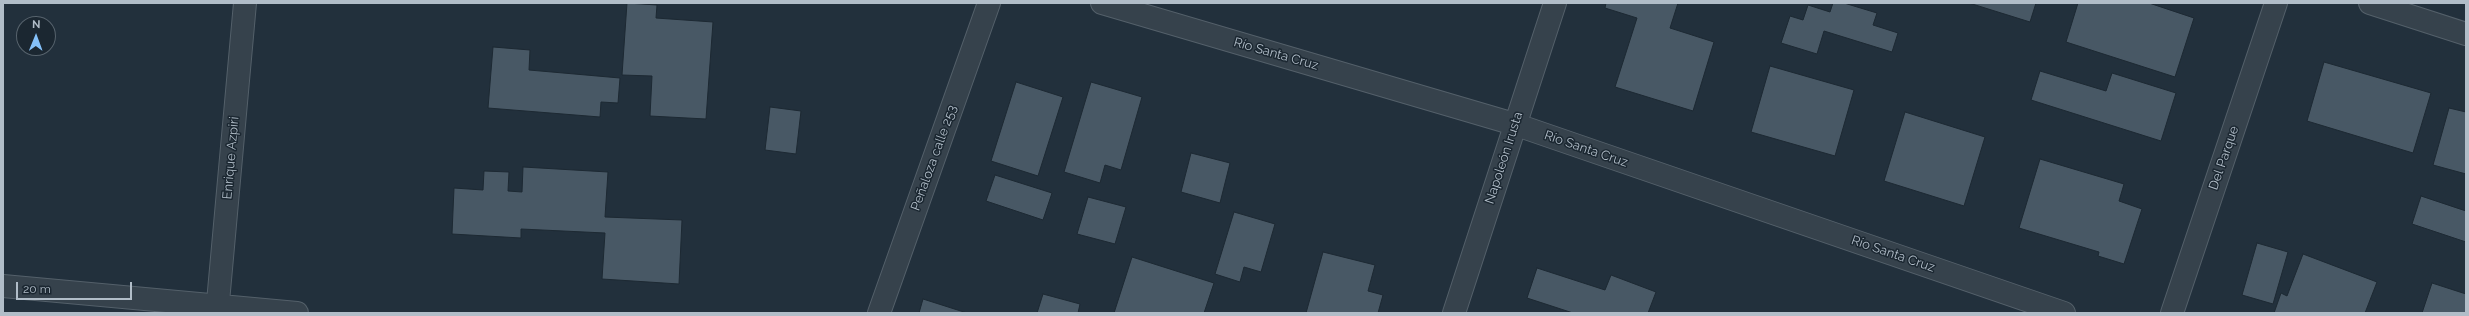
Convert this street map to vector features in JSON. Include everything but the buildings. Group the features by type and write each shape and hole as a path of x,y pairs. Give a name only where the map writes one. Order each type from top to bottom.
{"street":[{"name":"Enrique Azpiri","path":"217,309 245,3"},
{"name":"Peñaloza calle 253","path":"878,313 989,3"},
{"name":"Río Santa Cruz","path":"1102,3 1514,124 2064,313"},
{"name":"Napoleón Irusta","path":"1454,313 1514,124 1555,3"},
{"name":"Del Parque","path":"2172,313 2276,3"},
{"path":"2370,3 2466,34"},
{"path":"3,286 217,309 297,313"}]}
